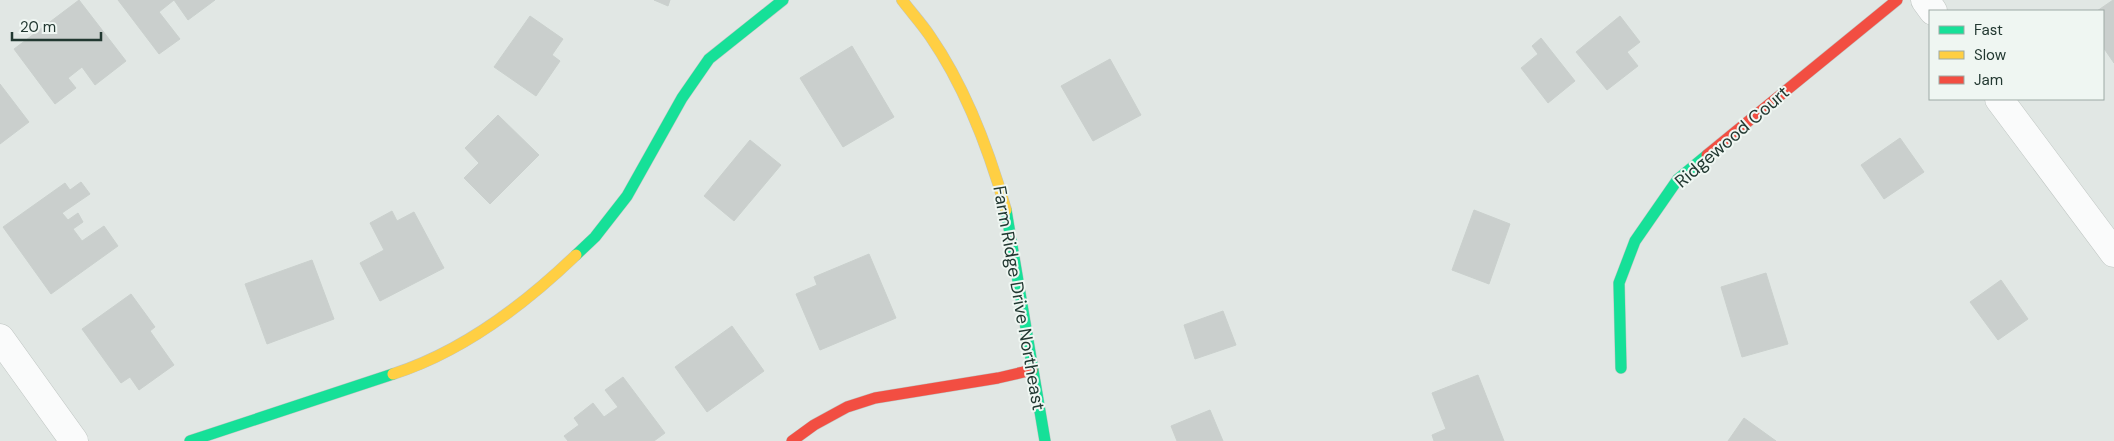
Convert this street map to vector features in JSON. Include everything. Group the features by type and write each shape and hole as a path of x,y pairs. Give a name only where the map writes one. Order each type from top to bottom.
{"street":[{"path":"190,441 416,366 484,330 551,278 595,237 627,196 682,98 709,59 783,0"},
{"name":"Farm Ridge Drive Northeast","path":"902,0 930,36 956,79 994,167 1008,219 1045,441"},
{"name":"Ridgewood Court","path":"1621,368 1619,282 1635,241 1678,179 1896,0"},
{"path":"2000,100 2114,253"},
{"path":"0,338 74,441"},
{"path":"792,441 814,425 847,407 875,398 998,378 1032,370"}],"building":[{"path":"79,0 126,61 95,85 82,67 68,78 76,88 55,104 14,49"},
{"path":"118,0 174,0 159,12 180,39 159,54"},
{"path":"174,0 215,0 188,20"},
{"path":"654,0 670,0 668,6"},
{"path":"2114,0 2114,63 2104,48 2104,10 2098,10"},
{"path":"530,16 563,39 552,55 560,61 536,96 494,67"},
{"path":"1620,16 1640,42 1627,52 1638,66 1607,90 1576,52"},
{"path":"1541,38 1575,81 1548,103 1521,68 1538,54 1532,46"},
{"path":"852,46 894,117 843,147 800,78"},
{"path":"1110,59 1141,115 1093,141 1061,86"},
{"path":"0,84 29,122 0,144"},
{"path":"498,115 539,155 490,204 464,178 479,163 465,148"},
{"path":"1900,138 1924,172 1884,199 1861,165"},
{"path":"750,140 781,165 734,221 704,196"},
{"path":"81,182 90,194 62,213 68,220 78,213 83,222 73,229 82,241 104,226 118,246 51,294 3,227 65,183 70,190"},
{"path":"1474,210 1510,224 1489,284 1452,270"},
{"path":"392,211 397,221 414,212 444,268 380,301 360,263 384,250 370,223"},
{"path":"869,254 896,318 820,350 796,294 817,285 814,277"},
{"path":"312,260 334,319 267,344 245,284"},
{"path":"1766,273 1788,344 1742,357 1721,287"},
{"path":"2001,280 2028,319 1998,340 1970,302"},
{"path":"131,294 155,327 150,331 174,365 139,390 130,377 121,383 82,329"},
{"path":"1223,311 1236,345 1195,359 1184,325"},
{"path":"732,326 764,371 707,412 675,367"},
{"path":"1478,375 1504,441 1434,441 1432,435 1446,429 1432,393"},
{"path":"623,377 665,433 654,441 568,441 564,436 579,425 574,418 593,403 604,417 618,407 605,390"},
{"path":"1210,410 1223,441 1177,441 1171,426"},
{"path":"1744,418 1776,441 1728,441"}],"traffic: fast":[{"path":"576,255 595,237 627,196 682,98 709,59 783,0"},
{"path":"1621,368 1619,283 1635,241 1678,179 1707,155"},
{"path":"1006,210 1045,441"},
{"path":"190,441 393,374"}],"traffic: slow":[{"path":"902,0 927,32 955,77 984,142 1006,210"},
{"path":"393,374 419,365 468,340 535,292 576,255"}],"traffic: jam":[{"path":"1707,155 1897,0"},
{"path":"792,441 814,425 847,407 875,398 998,378 1032,370"}]}
